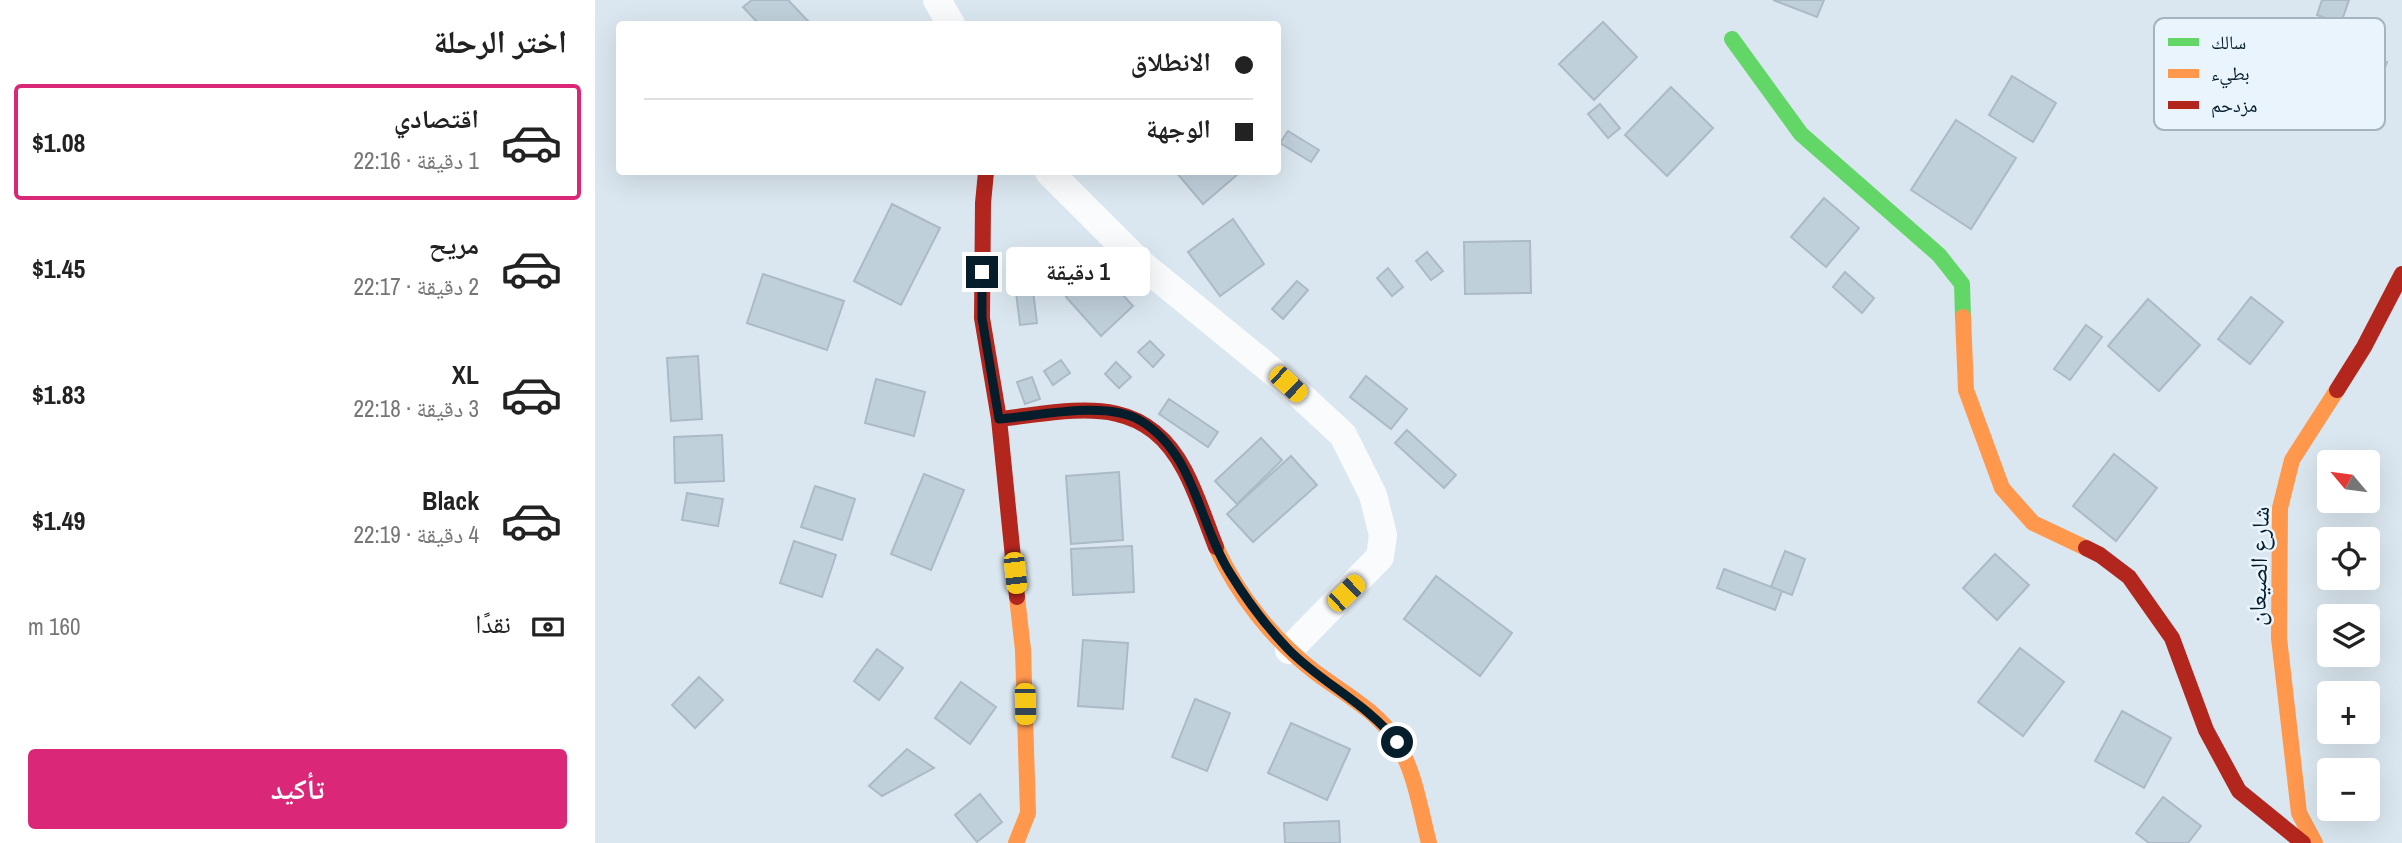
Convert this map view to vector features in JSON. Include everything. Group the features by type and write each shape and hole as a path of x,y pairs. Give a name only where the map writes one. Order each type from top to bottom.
{"street":[{"path":"937,0 949,21"},
{"path":"1733,40 1801,134 1939,255 1962,284 1966,390 2002,488 2032,523 2100,555 2129,577 2172,638 2206,730 2239,790 2303,843"},
{"path":"986,175 982,318 999,419 1023,650 1028,813 1016,843"},
{"path":"1052,175 1140,263 1288,384 1334,426 1343,435 1373,495 1383,535 1380,557 1289,650"},
{"name":"شارع الصيعان","path":"2315,843 2299,813 2279,638 2280,508 2292,460 2364,347 2402,274"},
{"path":"999,419 1095,411 1117,413 1138,419 1163,436 1184,465 1208,530 1230,573 1289,650 1384,726 1397,742 1412,779 1429,843"}],"building":[{"path":"752,0 788,0 808,21 756,21 743,7"},
{"path":"1773,0 1824,0 1817,17"},
{"path":"2322,0 2349,0 2343,18 2317,15"},
{"path":"1603,22 1637,57 1594,100 1559,64"},
{"path":"2012,76 2056,103 2033,142 1989,115"},
{"path":"1671,87 1713,128 1667,176 1625,135"},
{"path":"1600,104 1620,128 1608,138 1588,114"},
{"path":"1956,120 2016,158 1971,229 1911,190"},
{"path":"1288,131 1319,150 1311,162 1281,142"},
{"path":"1179,175 1237,175 1203,204"},
{"path":"1824,198 1859,228 1826,267 1791,237"},
{"path":"892,204 940,228 901,305 854,281"},
{"path":"1233,219 1264,264 1220,296 1188,252"},
{"path":"1530,241 1531,293 1465,294 1464,242"},
{"path":"1427,252 1443,271 1431,280 1416,261"},
{"path":"1030,266 1037,323 1020,325 1013,268"},
{"path":"1098,268 1133,306 1101,336 1066,297"},
{"path":"1388,268 1403,287 1392,296 1377,278"},
{"path":"1845,272 1874,298 1862,313 1833,287"},
{"path":"763,274 844,301 827,350 747,323"},
{"path":"1297,281 1308,290 1283,319 1272,309"},
{"path":"2251,297 2283,322 2250,364 2218,339"},
{"path":"2148,299 2200,345 2159,391 2108,346"},
{"path":"2086,325 2102,337 2070,380 2054,369"},
{"path":"1150,341 1164,355 1153,367 1138,352"},
{"path":"698,356 702,419 671,421 667,358"},
{"path":"1061,360 1070,373 1053,385 1044,371"},
{"path":"1116,362 1131,377 1119,388 1105,374"},
{"path":"1366,376 1407,409 1391,429 1350,397"},
{"path":"1032,377 1040,399 1025,404 1017,382"},
{"path":"876,379 925,392 914,436 865,423"},
{"path":"1169,399 1218,432 1208,447 1159,414"},
{"path":"1407,430 1456,475 1444,488 1395,443"},
{"path":"722,435 724,481 675,483 674,437"},
{"path":"1261,438 1282,460 1237,504 1215,481"},
{"path":"2114,454 2157,488 2116,541 2073,506"},
{"path":"1291,456 1317,485 1253,542 1227,514"},
{"path":"1119,472 1123,540 1071,544 1066,476"},
{"path":"924,474 964,490 931,570 891,554"},
{"path":"815,486 855,499 842,540 801,527"},
{"path":"687,493 723,499 718,526 682,520"},
{"path":"794,541 836,555 822,597 780,583"},
{"path":"1132,546 1134,592 1073,595 1071,549"},
{"path":"1785,551 1805,559 1792,595 1771,587"},
{"path":"1995,554 2029,585 1997,620 1963,588"},
{"path":"1724,569 1782,591 1775,610 1717,588"},
{"path":"1436,576 1512,633 1480,676 1404,619"},
{"path":"1083,640 1128,643 1123,709 1078,706"},
{"path":"2020,648 2064,682 2023,736 1978,702"},
{"path":"877,649 903,668 879,700 854,681"},
{"path":"699,677 723,700 695,728 672,705"},
{"path":"961,682 996,707 970,744 935,718"},
{"path":"1195,699 1230,713 1207,771 1172,757"},
{"path":"2122,711 2171,738 2144,788 2095,761"},
{"path":"1291,723 1350,749 1327,800 1268,773"},
{"path":"907,749 934,768 882,796 869,786"},
{"path":"980,794 1002,822 977,842 955,815"},
{"path":"2163,797 2201,826 2188,843 2149,843 2136,833"},
{"path":"1339,821 1340,843 1285,843 1284,823"}],"traffic: fast":[{"path":"1732,39 1801,134 1939,255 1962,284 1963,317"}],"traffic: slow":[{"path":"1963,317 1966,390 2002,488 2033,523 2086,548"},
{"path":"2315,843 2299,813 2279,638 2280,508 2292,460 2337,390"},
{"path":"1216,547 1246,599 1285,646 1389,730 1408,765 1429,843"},
{"path":"1016,843 1028,813 1023,650 1017,597"}],"traffic: jam":[{"path":"986,175 982,318 999,419 1017,597"},
{"path":"2337,390 2364,347 2402,274"},
{"path":"999,419 1054,412 1104,412 1127,417 1149,428 1168,445 1185,471 1216,547"},
{"path":"2086,548 2129,577 2172,638 2206,730 2239,791 2303,843"}],"route":[{"path":"982,272 982,318 999,419 1095,411 1117,413 1138,419 1163,436 1184,465 1208,530 1230,573 1263,617 1289,650 1384,726 1397,742"}]}
